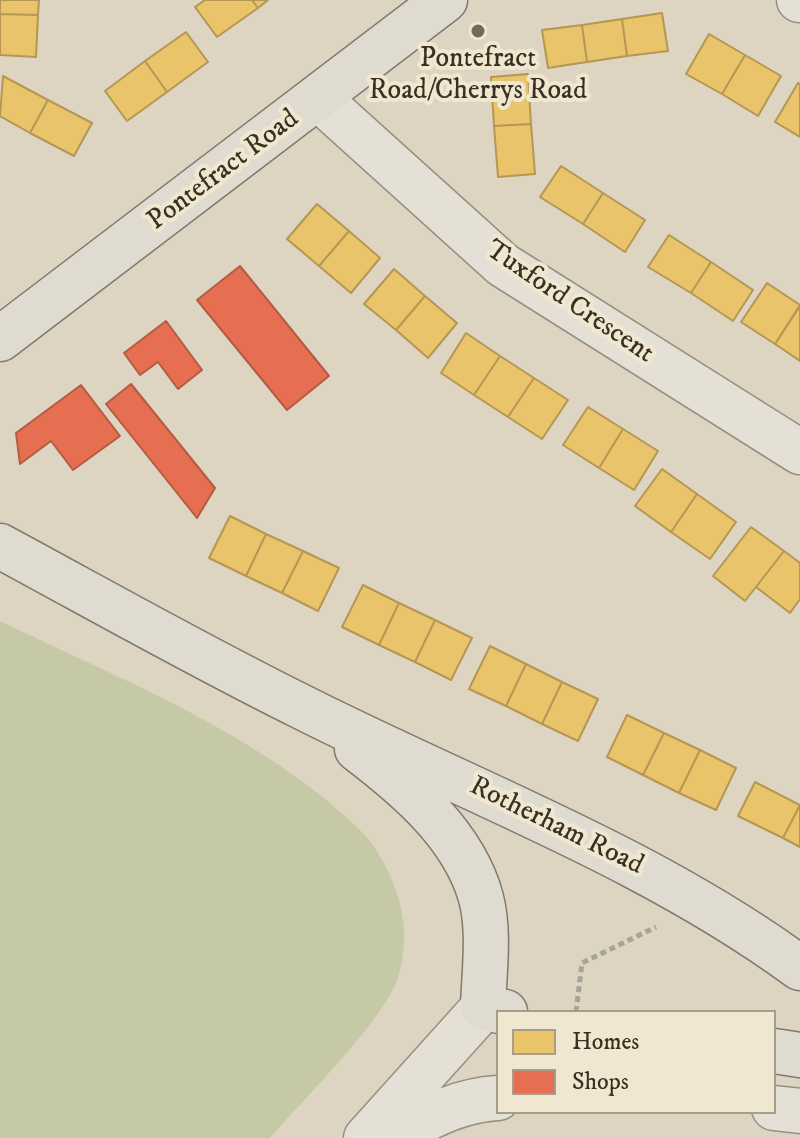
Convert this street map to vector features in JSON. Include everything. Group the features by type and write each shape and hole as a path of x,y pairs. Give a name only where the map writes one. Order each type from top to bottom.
{"main road":[{"name":"Pontefract Road","path":"0,339 445,0"},
{"name":"Rotherham Road","path":"0,546 301,707 541,819 684,893 744,927 800,968"},
{"name":"Rotherham Road","path":"301,707 389,773 435,818 466,861 481,899 494,1010"},
{"path":"776,1051 800,1055"}],"street":[{"name":"Tuxford Crescent","path":"319,99 503,265 800,452"},
{"path":"366,1138 494,1010"},
{"path":"395,1138 421,1120 450,1108 496,1098"},
{"path":"776,1108 800,1111"}],"path":[{"path":"576,1010 582,963 674,918 684,893"}],"green space":[{"path":"0,621 165,699 245,743 343,814 371,842 385,865 398,896 404,928 398,977 390,994 360,1036 270,1138 0,1138"}],"building: Homes":[{"path":"0,0 39,0 38,15 0,14"},
{"path":"205,0 252,0 258,8 217,37 195,7"},
{"path":"252,0 268,0 258,8"},
{"path":"662,13 668,51 627,56 622,19"},
{"path":"0,14 38,15 36,57 0,55"},
{"path":"622,19 627,56 587,62 582,25"},
{"path":"582,25 587,62 548,68 542,30"},
{"path":"186,32 208,62 167,92 145,61"},
{"path":"709,34 745,55 722,94 686,74"},
{"path":"745,55 781,76 758,116 722,94"},
{"path":"145,61 167,92 127,121 105,91"},
{"path":"528,74 531,124 494,126 491,77"},
{"path":"3,76 48,100 30,133 0,116"},
{"path":"800,84 800,137 775,122"},
{"path":"48,100 92,123 74,156 30,133"},
{"path":"531,124 535,174 498,177 494,126"},
{"path":"561,166 603,193 583,224 540,197"},
{"path":"603,193 645,220 625,252 583,224"},
{"path":"317,204 349,231 319,266 287,239"},
{"path":"349,231 380,258 351,293 319,266"},
{"path":"669,235 711,262 691,293 648,267"},
{"path":"711,262 753,290 733,321 691,293"},
{"path":"394,269 425,296 396,330 364,304"},
{"path":"767,283 800,305 775,344 741,322"},
{"path":"425,296 457,323 428,358 396,330"},
{"path":"800,306 800,361 775,344"},
{"path":"466,333 500,356 474,395 441,373"},
{"path":"500,356 534,378 508,417 474,395"},
{"path":"534,378 568,400 542,439 508,417"},
{"path":"588,407 623,429 599,468 563,445"},
{"path":"623,429 658,451 634,490 599,468"},
{"path":"662,469 697,494 671,532 635,506"},
{"path":"697,494 736,522 710,559 671,532"},
{"path":"230,516 266,534 246,576 209,558"},
{"path":"751,527 784,551 745,601 713,576"},
{"path":"266,534 303,551 282,593 246,576"},
{"path":"303,551 339,568 318,611 282,593"},
{"path":"784,551 800,563 800,599 790,613 756,587"},
{"path":"363,585 399,603 379,645 342,627"},
{"path":"399,603 435,620 415,662 379,645"},
{"path":"435,620 472,638 451,680 415,662"},
{"path":"490,646 526,664 506,706 469,689"},
{"path":"526,664 562,682 542,724 506,706"},
{"path":"562,682 598,699 578,741 542,724"},
{"path":"627,715 664,733 643,775 607,757"},
{"path":"664,733 700,750 679,793 643,775"},
{"path":"700,750 736,768 716,810 679,793"},
{"path":"755,782 800,805 783,838 738,816"},
{"path":"800,805 800,847 783,838"}],"building: Shops":[{"path":"240,266 329,376 287,410 197,300"},
{"path":"166,321 202,370 178,389 158,362 140,375 124,353"},
{"path":"131,384 215,488 197,518 106,404"},
{"path":"81,385 120,436 73,470 51,441 20,464 16,433"}],"place":[{"name":"Pontefract Road/Cherrys Road","path":"478,31"}]}
